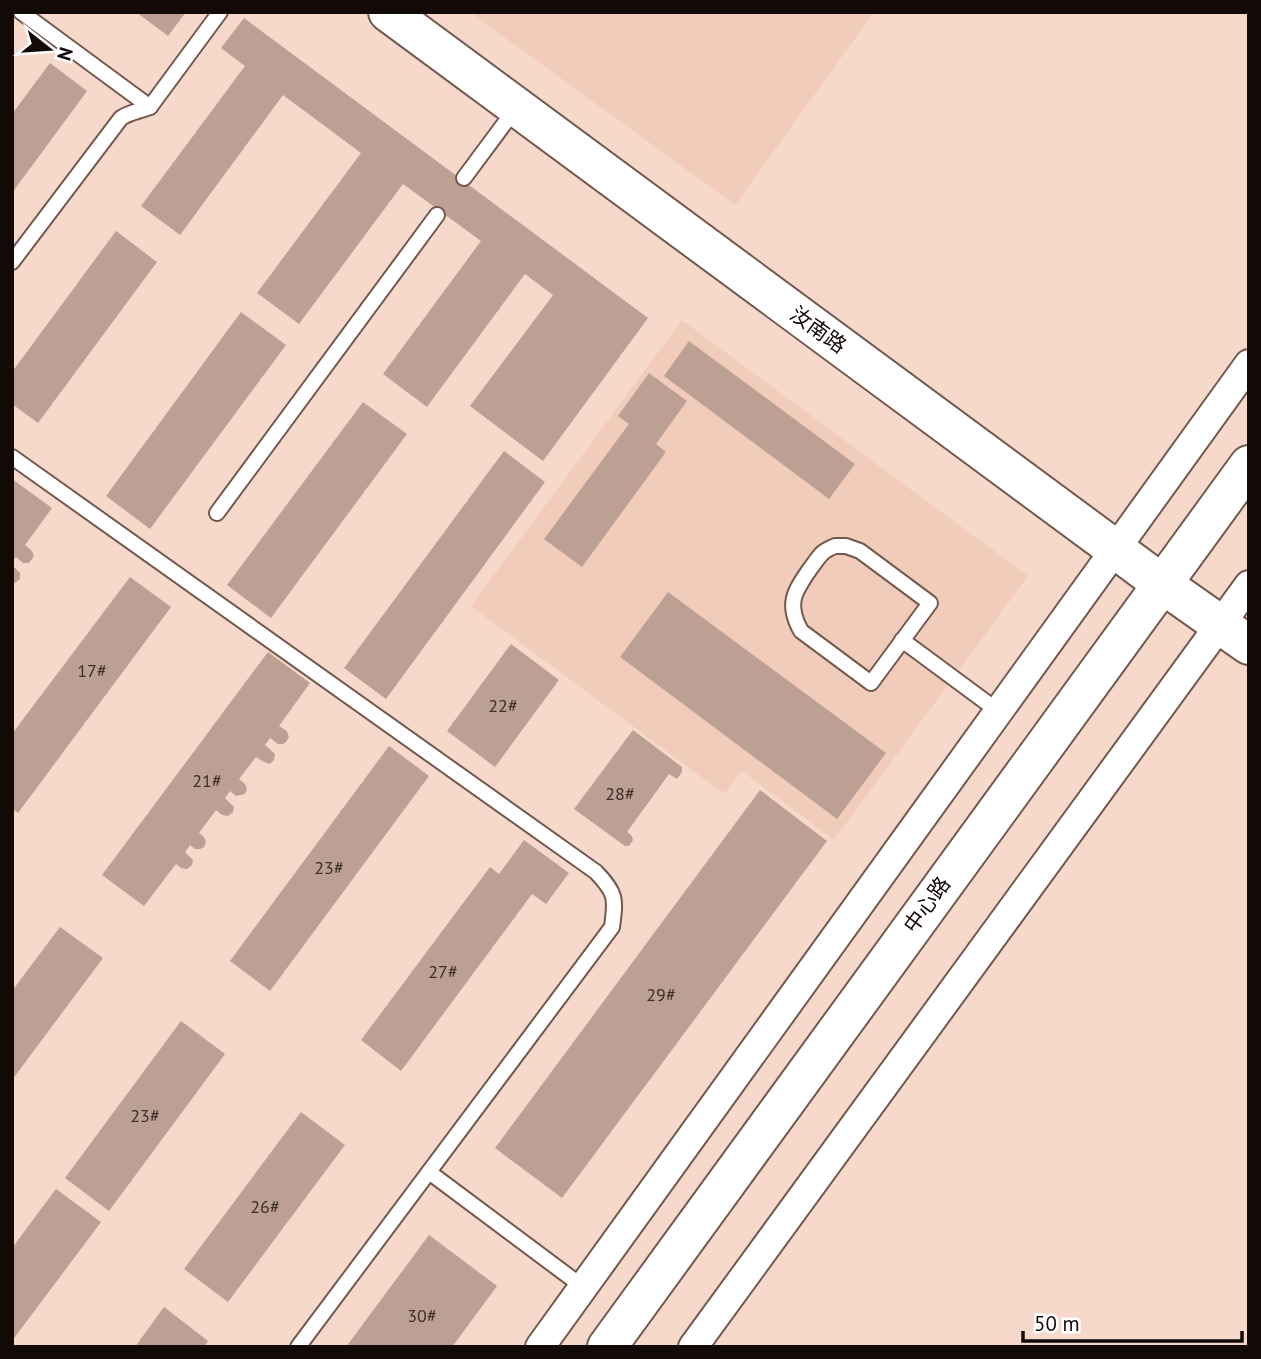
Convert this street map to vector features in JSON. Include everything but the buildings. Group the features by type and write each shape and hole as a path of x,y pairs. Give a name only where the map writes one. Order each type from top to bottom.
{"main road":[{"name":"汝南路","path":"388,12 1234,635"},
{"name":"中心路","path":"607,1347 1249,465"}],"street":[{"path":"540,1347 1249,364"},
{"path":"694,1347 1234,635 1249,585"}],"lane":[{"path":"21,12 150,107"},
{"path":"12,262 121,118 129,112 136,113 150,107 220,12"},
{"path":"464,178 517,107"},
{"path":"217,513 438,215"},
{"path":"12,457 596,872 611,888 615,908 612,927 298,1347"},
{"path":"846,546 860,551 930,603 902,640 871,683 801,631 794,619 795,590 824,550 846,546"},
{"path":"902,640 998,711"},
{"path":"429,1172 583,1287"}],"shaded area":[{"path":"470,12 874,12 735,205"},
{"path":"682,320 1028,576 834,840 742,771 724,794 471,606"}]}
